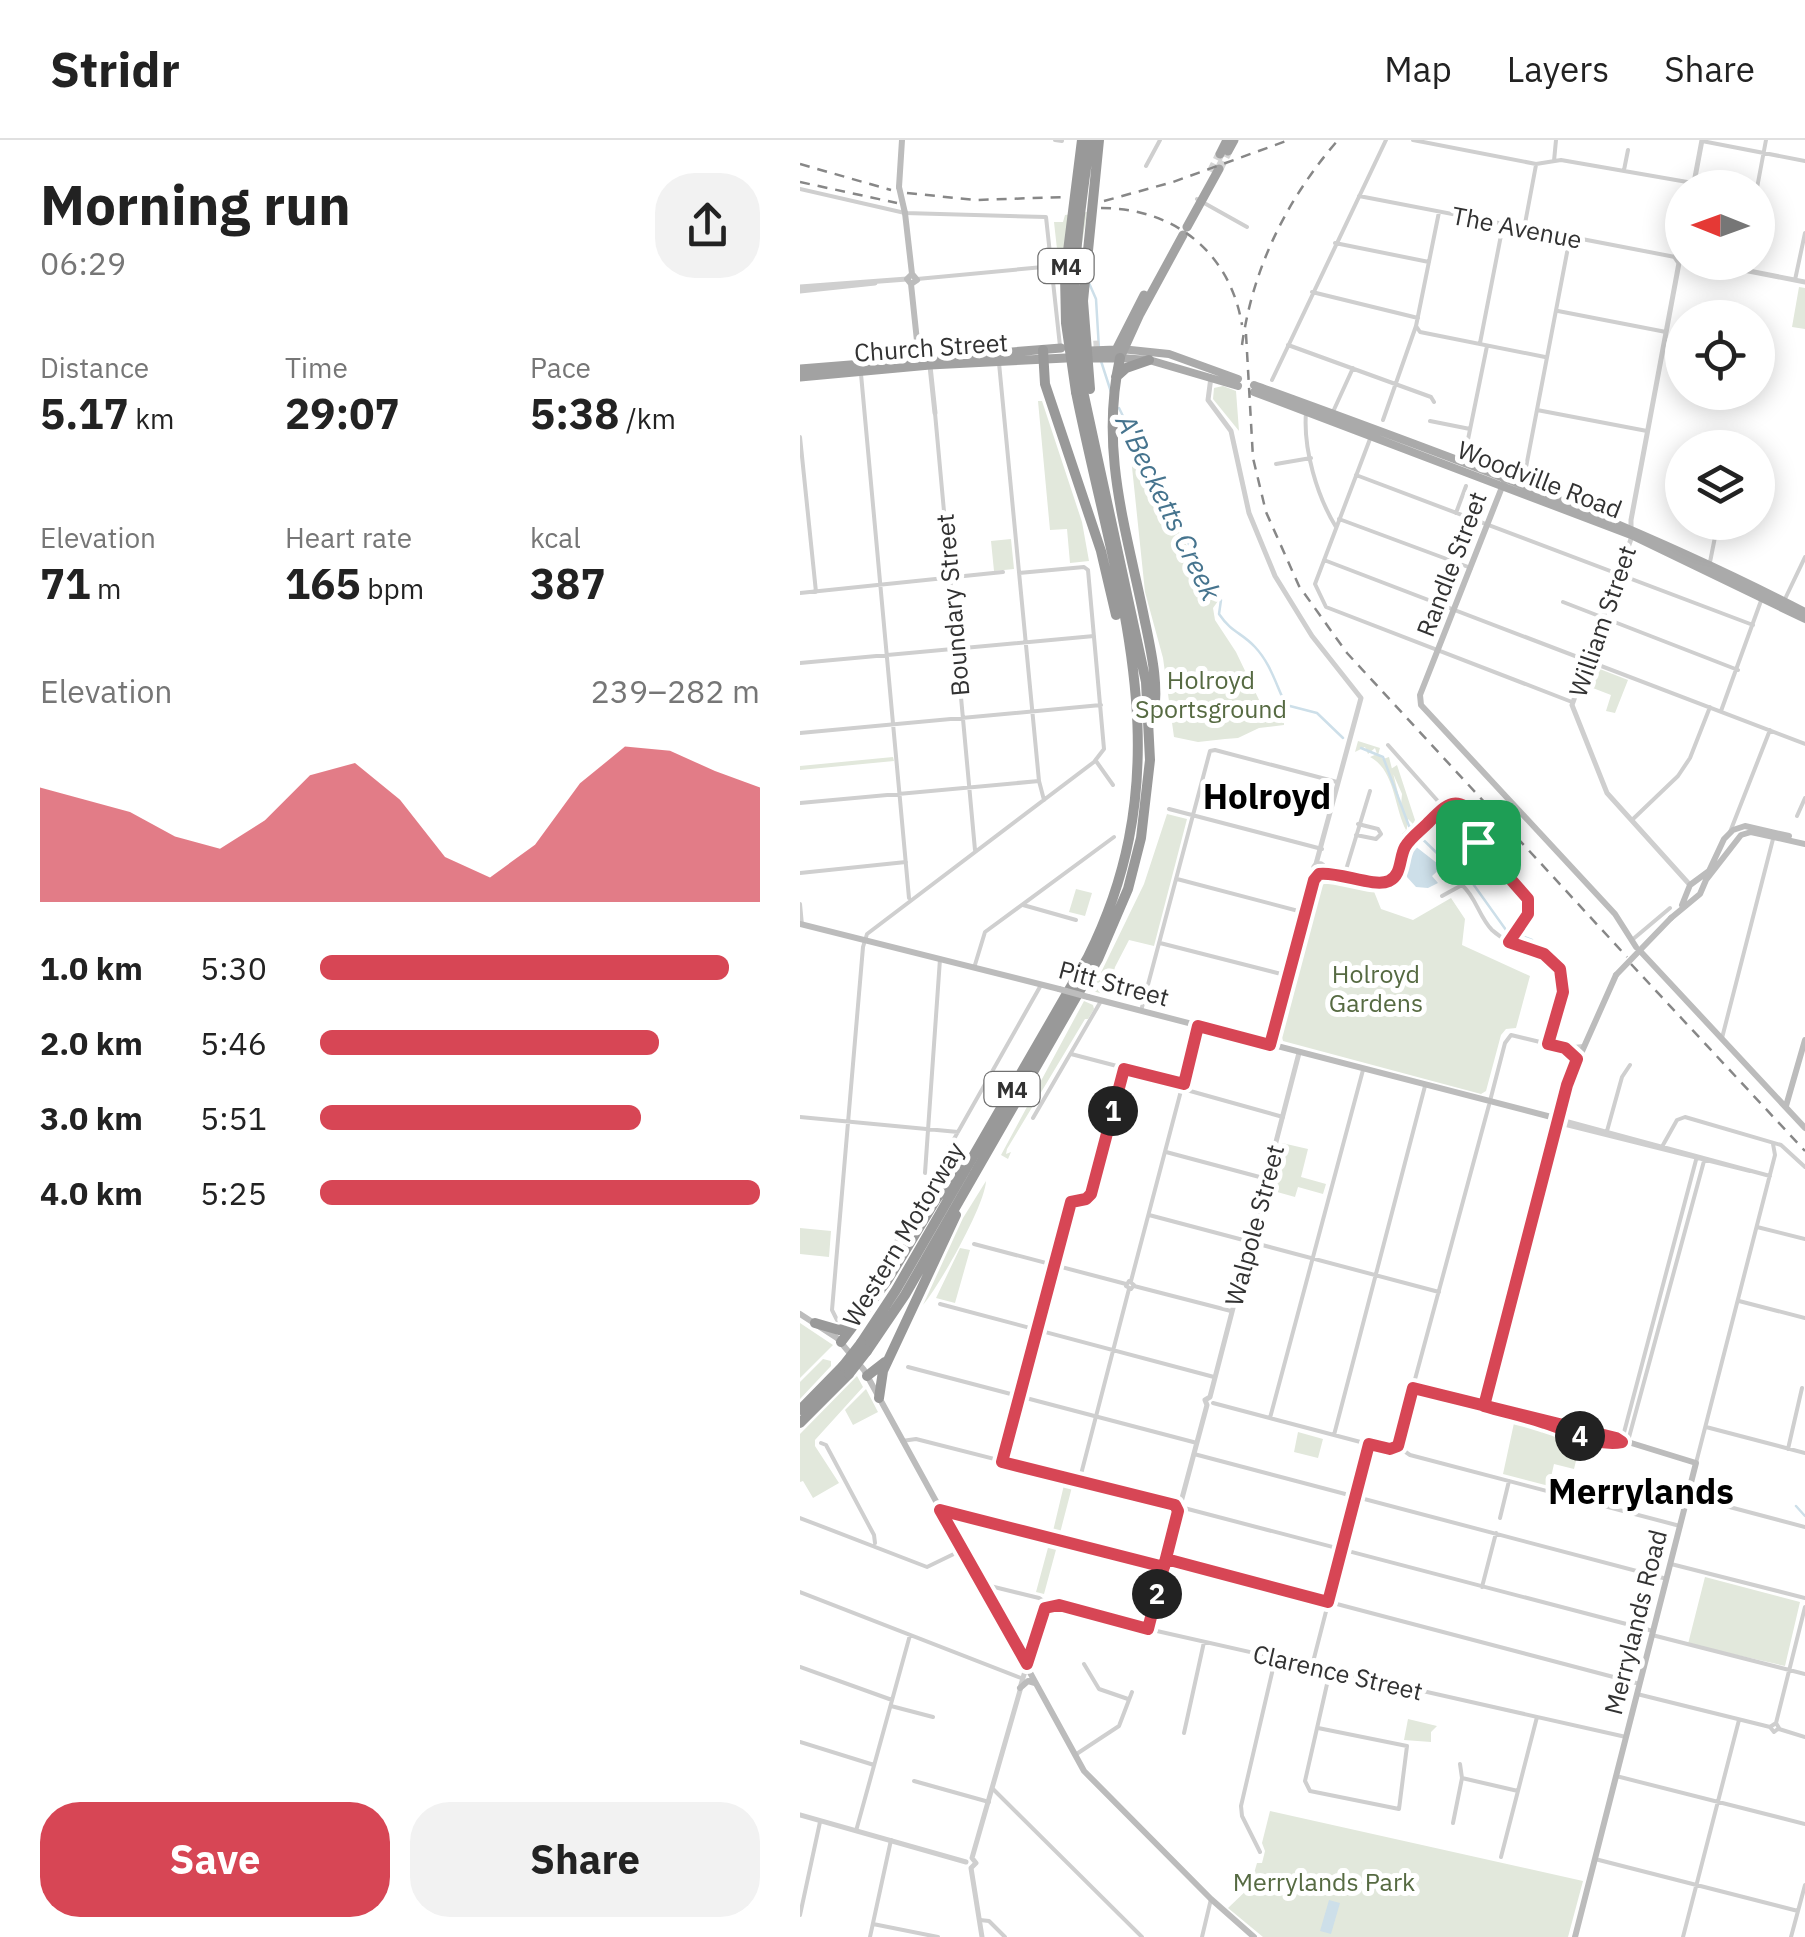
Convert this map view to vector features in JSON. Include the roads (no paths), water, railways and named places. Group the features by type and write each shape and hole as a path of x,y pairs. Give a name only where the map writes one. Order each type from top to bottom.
{"highway":[{"name":"Western Motorway","path":"864,1347 1088,957 1120,880 1132,833 1139,772 1139,714 1073,325 1073,262 1086,140"},
{"name":"Western Motorway","path":"800,1423 895,1310 965,1191 1115,924 1141,838 1149,786 1150,736 1142,660 1083,390 1084,301 1099,140"},
{"path":"1150,736 1156,702 1152,660 1112,464 1110,426 1116,378 1109,352 1215,170"},
{"path":"1109,352 1140,314 1183,230"},
{"name":"Church Street","path":"800,370 999,361 1060,348"},
{"path":"1043,354 1052,406 1101,551 1124,650 1132,657"},
{"name":"Church Street","path":"927,364 1043,354 1066,358"},
{"path":"1116,378 1146,355"},
{"name":"Church Street","path":"800,377 860,368"},
{"path":"841,1342 862,1316 953,1174 979,1146"},
{"name":"M4","path":"879,1398 880,1379 889,1357 948,1236 965,1191"},
{"path":"814,1323 839,1330 850,1327 862,1316"},
{"name":"M4","path":"867,1376 889,1357"},
{"name":"Western Motorway","path":"800,1410 846,1370"}],"main road":[{"path":"902,140 897,178 927,364"},
{"path":"1140,314 1136,330 1146,355"},
{"path":"1109,352 1146,355 1188,360 1238,382 1146,355"},
{"path":"1188,360 1211,376"},
{"name":"Woodville Road","path":"1254,388 1463,464 1503,483 1522,486 1710,563 1805,616 1631,531 1370,436 1254,388"},
{"name":"Randle Street","path":"1503,483 1420,695 1424,710 1615,914 1636,947"},
{"path":"1745,830 1805,842"},
{"path":"1696,1463 1484,1406 1577,1059 1616,976 1681,908 1745,830"},
{"path":"1694,888 1709,871 1730,832 1745,830 1805,842"},
{"name":"Pitt Street","path":"801,924 1558,1121"},
{"path":"1636,947 1805,1128"},
{"path":"1786,1106 1805,1040"},
{"path":"800,1314 841,1342 867,1376 1095,1783 1254,1937"},
{"name":"Merrylands Road","path":"1575,1937 1696,1463"},
{"path":"1020,1688 1028,1681 1036,1683"}],"street":[{"path":"1146,166 1160,140"},
{"path":"1272,380 1386,140"},
{"path":"1413,140 1536,164 1554,160 1665,180"},
{"path":"1554,160 1556,140"},
{"path":"1697,170 1702,140 1805,161"},
{"path":"1761,170 1766,140"},
{"path":"1624,171 1628,150"},
{"path":"1524,230 1536,164"},
{"path":"800,189 905,213 1044,216 1049,223 1060,348"},
{"name":"The Avenue","path":"1359,196 1665,255"},
{"path":"1200,200 1247,227"},
{"path":"1383,420 1416,326 1438,212"},
{"path":"1463,464 1503,225"},
{"path":"1795,280 1805,233"},
{"path":"1522,486 1570,237"},
{"path":"1336,243 1428,262"},
{"path":"800,289 1054,266"},
{"path":"1775,275 1805,282"},
{"path":"1312,292 1418,318"},
{"path":"1556,310 1665,332"},
{"path":"1416,326 1420,332 1547,358"},
{"name":"William Street","path":"1665,338 1631,531 1572,702 1600,780 1630,821 1694,888"},
{"path":"1288,345 1434,402"},
{"path":"999,361 1039,781 1044,800"},
{"name":"Boundary Street","path":"927,364 935,413 975,850"},
{"path":"860,368 909,900"},
{"path":"1330,417 1352,368"},
{"path":"1211,376 1207,397 1232,431 1241,482 1267,559 1302,622 1358,690 1360,708 1270,1045"},
{"path":"1537,410 1648,431"},
{"path":"1306,411 1311,458 1336,527"},
{"path":"1430,421 1470,429"},
{"path":"1370,436 1315,584 1329,610 1572,702"},
{"path":"800,437 816,592"},
{"path":"1276,464 1311,458"},
{"path":"1356,475 1753,625"},
{"path":"1456,513 1466,486"},
{"path":"1340,519 1471,568"},
{"path":"1710,563 1714,540"},
{"path":"1784,602 1805,557"},
{"path":"1324,560 1805,744"},
{"path":"1020,573 1084,567 1089,572 1104,746 1096,761 871,928 864,939 832,1312 839,1321 848,1319 872,1284 1041,985"},
{"path":"800,594 1003,572"},
{"path":"1722,711 1762,598"},
{"path":"1563,602 1738,670"},
{"path":"800,663 1094,636"},
{"path":"800,733 1101,705"},
{"path":"1630,821 1678,776 1690,758 1710,707"},
{"path":"1730,832 1770,730"},
{"path":"1388,746 1444,808"},
{"path":"1141,1011 1212,750 1340,782"},
{"path":"1096,761 1114,786"},
{"path":"800,803 1039,781"},
{"path":"1342,874 1370,792"},
{"path":"1797,816 1805,798"},
{"path":"1169,809 1319,866 1379,883 1396,874 1411,839 1444,808 1460,804 1476,815 1479,846 1528,899 1528,914 1510,939"},
{"path":"1739,808 1745,830"},
{"path":"1355,834 1374,839 1381,836 1379,830 1358,824"},
{"path":"974,968 983,935 1114,837"},
{"path":"1722,1038 1774,838"},
{"path":"800,873 906,862"},
{"path":"1177,879 1306,914"},
{"path":"1442,896 1457,885 1466,888 1486,922 1510,939 1549,957 1562,974 1563,992 1548,1044"},
{"path":"800,904 801,924"},
{"path":"1022,904 1076,920"},
{"path":"1636,947 1670,908"},
{"path":"1160,943 1289,976"},
{"path":"925,1173 940,958"},
{"path":"1033,1118 1101,1000"},
{"path":"1079,1482 1198,1026"},
{"path":"1398,1446 1510,1036 1565,1048 1583,1046"},
{"path":"1565,1048 1577,1059"},
{"name":"Walpole Street","path":"1148,1629 1299,1052"},
{"path":"1071,1054 1284,1116"},
{"path":"1607,1132 1622,1077 1630,1065"},
{"path":"1002,1462 1072,1199 1084,1200 1091,1194 1124,1069"},
{"path":"1270,1418 1363,1070"},
{"path":"1334,1435 1426,1086"},
{"path":"800,1117 958,1132"},
{"path":"1662,1148 1683,1117 1781,1145 1805,1167"},
{"name":"Pitt Street","path":"1558,1121 1750,1171"},
{"name":"Pitt Street","path":"1558,1121 1770,1176"},
{"name":"Merrylands Road","path":"1696,1463 1776,1152 1773,1144"},
{"path":"1166,1152 1266,1180"},
{"path":"1625,1442 1696,1160"},
{"path":"1625,1442 1692,1193 1704,1162"},
{"path":"1149,1215 1440,1292"},
{"path":"1757,1227 1805,1239"},
{"path":"974,1244 1231,1311"},
{"path":"1739,1301 1805,1318"},
{"path":"940,1304 1214,1377"},
{"path":"908,1367 1196,1442"},
{"path":"1413,1388 1484,1406"},
{"path":"1788,1448 1802,1388"},
{"path":"1210,1402 1390,1449 1398,1446"},
{"path":"1706,1427 1805,1453"},
{"path":"902,1441 913,1438 1805,1674"},
{"path":"821,1442 874,1535 875,1544"},
{"path":"1312,1666 1369,1444"},
{"path":"1398,1446 1410,1455 1680,1526"},
{"path":"1194,1454 1666,1579"},
{"path":"1500,1518 1509,1481"},
{"path":"1688,1496 1805,1526"},
{"path":"940,1510 1164,1567"},
{"path":"800,1518 929,1567 962,1550"},
{"path":"1482,1586 1496,1533"},
{"path":"1166,1559 1640,1684"},
{"path":"1671,1564 1805,1598"},
{"path":"982,1584 1047,1604 970,1863 982,1937"},
{"path":"800,1592 1022,1678"},
{"name":"Clarence Street","path":"1047,1604 1626,1737"},
{"path":"1775,1726 1805,1607"},
{"path":"856,1831 910,1634"},
{"path":"1184,1733 1204,1642"},
{"path":"1260,1852 1240,1806 1276,1658"},
{"path":"1020,1688 1027,1664"},
{"path":"1084,1664 1098,1689 1128,1700"},
{"path":"800,1668 933,1716"},
{"path":"1318,1728 1406,1746 1399,1809 1310,1790 1305,1781 1330,1670"},
{"path":"1076,1755 1119,1726 1132,1692"},
{"path":"1637,1694 1775,1726 1805,1737"},
{"path":"1501,1857 1537,1716"},
{"path":"1684,1937 1739,1720"},
{"path":"800,1742 874,1766"},
{"path":"1452,1823 1462,1778 1460,1764"},
{"path":"1616,1776 1805,1824"},
{"path":"1462,1778 1518,1791"},
{"path":"914,1781 989,1802"},
{"path":"992,1788 1142,1937"},
{"path":"800,1815 970,1863"},
{"path":"800,1915 820,1821"},
{"path":"870,1937 891,1840"},
{"path":"1595,1859 1798,1911"},
{"path":"1791,1937 1805,1884"},
{"path":"1202,1937 1212,1899"},
{"path":"980,1920 989,1921 1005,1937"},
{"path":"874,1924 938,1937"}],"water":[{"path":"1415,846 1442,867 1432,876 1438,883 1428,888 1416,887 1407,877 1407,862"},
{"path":"1329,1900 1340,1903 1331,1934 1320,1931"}],"waterway":[{"name":"A'Becketts Creek","path":"1089,283 1096,299 1099,349"},
{"name":"A'Becketts Creek","path":"1101,361 1111,392"},
{"name":"A'Becketts Creek","path":"1119,408 1167,506 1221,600 1219,614 1261,654 1286,705 1317,713 1343,738"},
{"name":"A'Becketts Creek","path":"1361,748 1383,757 1409,826 1441,857 1466,874 1506,930 1532,940"},
{"path":"1796,1506 1805,1516"}],"tunnel":[{"path":"1219,169 1228,151"},
{"path":"1211,172 1220,154"},
{"path":"1080,346 1099,345"}],"railway":[{"path":"1104,201 1173,182 1289,140"},
{"path":"1242,345 1254,288 1275,235 1303,186 1338,140"},
{"path":"800,164 891,190"},
{"path":"800,182 897,203"},
{"path":"907,193 976,200 1065,197"},
{"path":"1101,208 1152,216 1194,239 1225,276 1242,325"},
{"path":"1246,334 1253,458 1266,512 1299,586 1347,653 1627,957"},
{"path":"1631,964 1805,1151"}],"district":[{"name":"Holroyd","path":"1267,796"},
{"name":"Merrylands","path":"1641,1491"}],"park label":[{"name":"Holroyd Sportsground","path":"1211,694"},
{"name":"Holroyd Gardens","path":"1376,988"},
{"name":"Merrylands Park","path":"1324,1881"}]}
